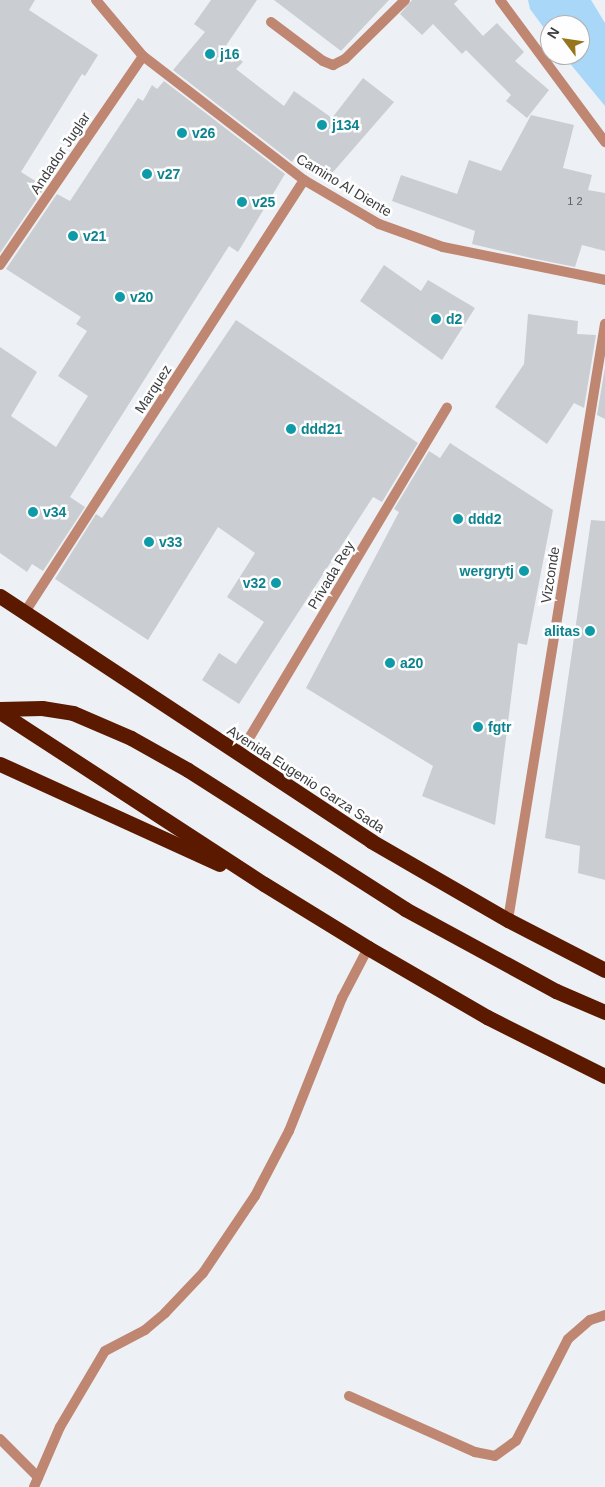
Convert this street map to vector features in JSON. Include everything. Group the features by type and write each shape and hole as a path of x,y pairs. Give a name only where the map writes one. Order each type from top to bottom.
{"highway":[{"name":"Avenida Eugenio Garza Sada","path":"0,596 239,756 371,841 508,920 605,970"},
{"path":"0,710 42,708 73,713 131,738 321,854 405,909 556,991 605,1012"},
{"path":"0,710 264,884 368,948 487,1017 605,1076"},
{"path":"0,764 264,884"}],"street":[{"name":"Camino Al Diente","path":"96,0 143,56 304,180 379,224 443,246 605,280"},
{"path":"271,22 323,61 333,65 346,59 404,0"},
{"path":"500,0 605,142"},
{"name":"Andador Juglar","path":"0,266 143,56"},
{"name":"Marquez","path":"25,612 304,180"},
{"name":"Vizconde","path":"508,920 605,324"},
{"name":"Privada Rey","path":"239,756 447,408"},
{"path":"34,1487 87,1377 105,1351 145,1330 165,1313 204,1273 255,1196 289,1131 342,998 368,948"},
{"path":"348,1396 475,1452 495,1456 516,1441 568,1339 590,1320 605,1315"},
{"path":"0,1439 38,1477"}],"water":[{"path":"528,0 591,0 605,23 605,106 571,65 590,65 590,15 540,15 540,22 530,9"}],"building":[{"path":"0,0 35,0 29,10 98,55 85,76 82,74 21,172 45,187 0,253"},
{"path":"211,0 257,0 225,47 243,62 236,69 284,106 294,91 332,118 363,78 394,102 327,179 296,156 292,162 173,70 205,32 194,24"},
{"path":"274,0 389,0 341,51"},
{"path":"412,0 458,0 454,4 483,36 497,23 524,52 515,61 549,90 527,118 506,101 511,95 466,50 462,54 433,24 422,35 400,14"},
{"path":"164,81 285,174 238,252 229,246 70,497 85,507 43,571 32,564 27,572 0,553 0,347 37,372 11,416 56,447 88,396 58,376 87,331 76,324 81,317 6,269 57,194 70,201 138,98 143,101 152,85 157,89"},
{"path":"531,115 574,125 563,168 592,175 588,190 605,193 605,251 582,245 575,267 531,258 472,244 475,231 392,201 401,175 457,194 469,160 501,171"},
{"name":"d2","path":"384,265 421,291 428,280 475,308 442,360 360,301"},
{"path":"528,314 578,321 577,334 596,335 584,408 574,403 547,444 495,407 524,364"},
{"path":"236,320 418,443 382,502 373,497 239,704 202,680 219,653 236,664 264,622 227,597 255,553 218,527 148,640 55,579 96,514 102,518"},
{"path":"605,367 605,419 597,415"},
{"path":"450,443 553,510 527,645 518,643 495,825 422,796 433,766 306,688 399,512 394,509 429,451 440,458"},
{"name":"alitas","path":"591,520 605,521 605,880 578,873 580,846 545,838"}],"place":[{"name":"j16","path":"210,54"},
{"name":"j134","path":"322,125"},
{"name":"v26","path":"182,133"},
{"name":"v27","path":"147,174"},
{"name":"v25","path":"242,202"},
{"name":"v21","path":"73,236"},
{"name":"v20","path":"120,297"},
{"name":"d2","path":"436,319"},
{"name":"ddd21","path":"291,429"},
{"name":"v34","path":"33,512"},
{"name":"ddd2","path":"458,519"},
{"name":"v33","path":"149,542"},
{"name":"wergrytj","path":"524,571"},
{"name":"v32","path":"276,583"},
{"name":"alitas","path":"590,631"},
{"name":"a20","path":"390,663"},
{"name":"fgtr","path":"478,727"}]}
